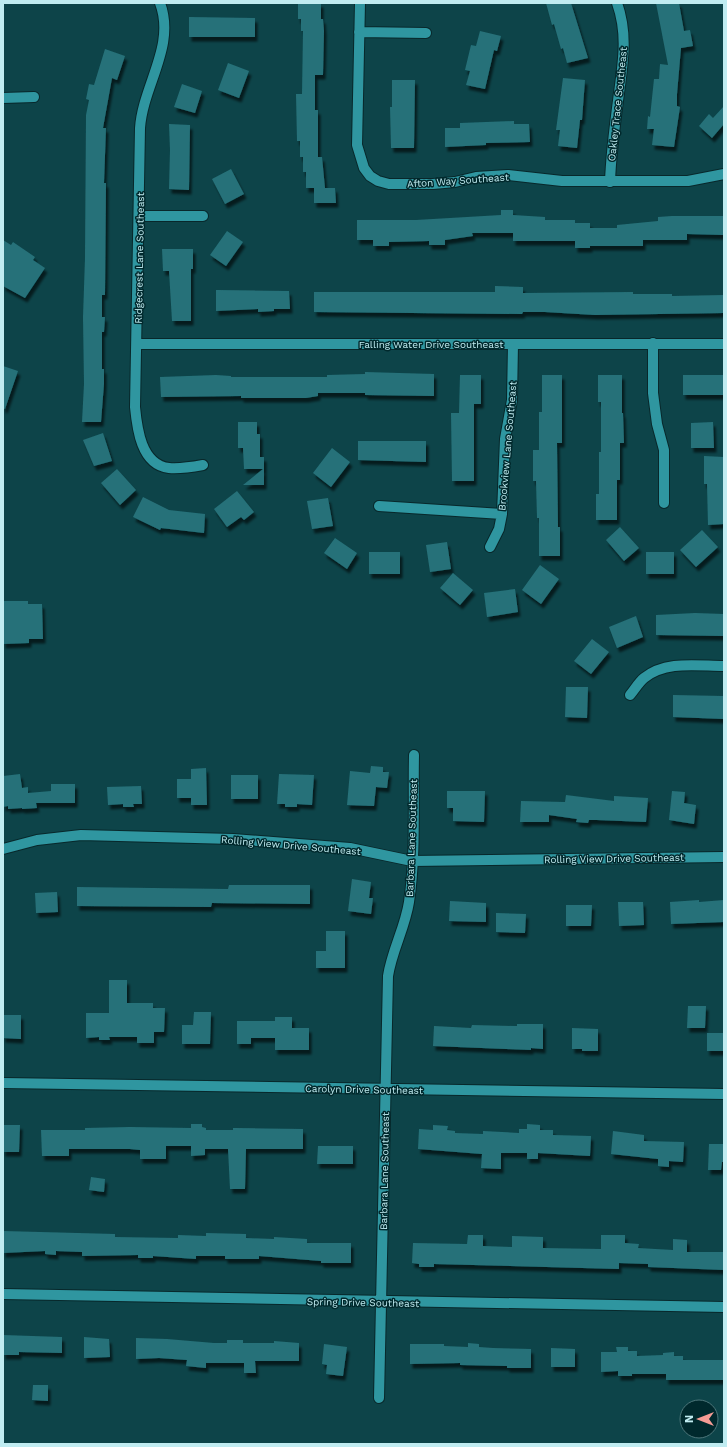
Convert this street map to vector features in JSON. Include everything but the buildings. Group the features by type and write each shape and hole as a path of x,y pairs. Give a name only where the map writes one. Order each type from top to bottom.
{"street":[{"name":"Ridgecrest Lane Southeast","path":"160,3 164,14 165,36 141,111 135,408 138,433 145,449 154,461 167,468 185,468 203,465"},
{"name":"Afton Way Southeast","path":"360,3 357,145 364,168 370,176 378,181 389,184 433,184 455,182 476,177 508,175 562,181 688,181 724,174"},
{"name":"Oakley Trace Southeast","path":"610,182 615,124 624,58 622,22 617,3"},
{"path":"359,32 426,33"},
{"path":"3,98 34,97"},
{"path":"140,216 203,216"},
{"path":"653,343 653,393 657,424 664,450 664,503"},
{"name":"Falling Water Drive Southeast","path":"137,344 724,344"},
{"name":"Brookview Lane Southeast","path":"490,547 499,530 502,514 505,439 512,400 513,344"},
{"path":"379,506 502,514"},
{"path":"630,695 644,678 657,669 673,665 724,666"},
{"name":"Barbara Lane Southeast","path":"379,1398 388,976 390,960 407,914 412,861 414,755"},
{"name":"Rolling View Drive Southeast","path":"3,849 37,840 81,835 233,839 350,848 412,861 724,857"},
{"name":"Carolyn Drive Southeast","path":"3,1083 724,1094"},
{"name":"Spring Drive Southeast","path":"3,1294 724,1307"}]}
